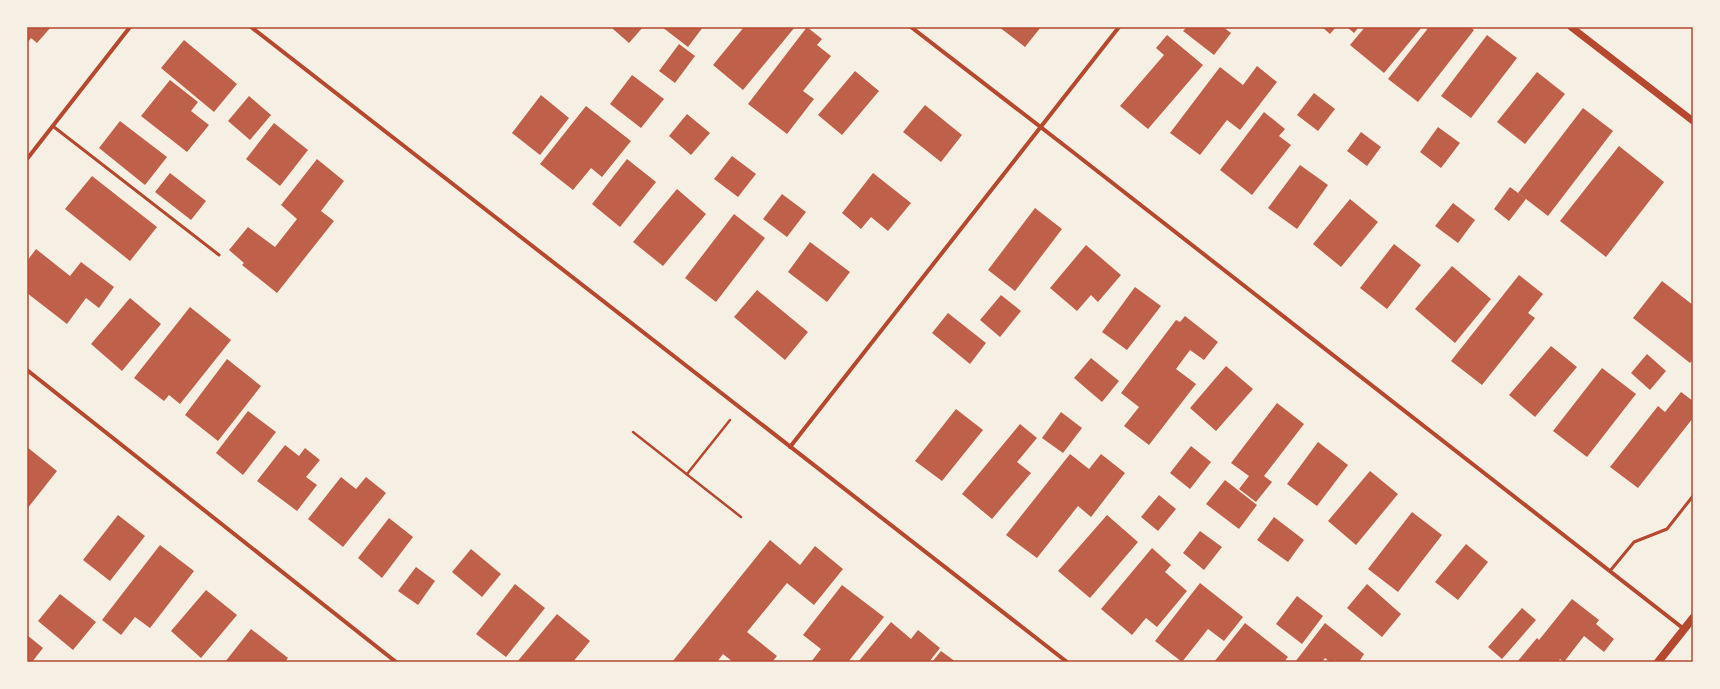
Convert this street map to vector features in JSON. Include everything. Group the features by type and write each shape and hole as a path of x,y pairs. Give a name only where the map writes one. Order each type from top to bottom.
{"main road":[{"path":"1658,662 1693,618"}],"street":[{"path":"27,159 54,127 130,27"},
{"path":"251,27 1067,662"},
{"path":"911,27 1684,629"},
{"path":"790,447 1119,27"},
{"path":"1572,27 1693,121"},
{"path":"27,370 396,662"}],"lane":[{"path":"54,127 219,255"},
{"path":"1610,571 1634,542 1667,529 1693,496"}],"path":[{"path":"687,474 740,408"},
{"path":"634,432 740,517"}],"building":[{"path":"27,27 51,27 37,43 31,38 27,43"},
{"path":"615,27 643,27 629,43 613,29"},
{"path":"662,27 703,27 688,47"},
{"path":"744,27 795,27 743,90 713,65"},
{"path":"807,27 822,39 817,45 831,56 803,91 814,99 787,134 748,104"},
{"path":"999,27 1041,27 1025,47"},
{"path":"1187,27 1223,27 1231,33 1214,55 1183,31"},
{"path":"1322,27 1336,27 1330,34"},
{"path":"1347,27 1359,27 1354,33"},
{"path":"1365,27 1422,27 1384,73 1350,45"},
{"path":"1429,27 1470,27 1474,30 1418,102 1388,79"},
{"path":"1167,35 1203,65 1148,129 1120,106 1164,55 1156,48"},
{"path":"1487,35 1517,58 1471,118 1441,96"},
{"path":"184,40 237,84 214,112 161,68"},
{"path":"679,44 695,56 675,83 659,71"},
{"path":"1257,66 1277,82 1240,130 1227,120 1200,155 1170,133 1220,67 1243,85"},
{"path":"855,71 879,91 842,135 818,115"},
{"path":"1537,72 1565,94 1525,144 1497,122"},
{"path":"632,75 664,99 641,128 610,104"},
{"path":"170,80 198,102 191,111 209,125 187,152 141,116"},
{"path":"1314,93 1335,109 1318,131 1297,115"},
{"path":"541,95 569,118 540,155 512,133"},
{"path":"249,96 271,115 250,140 228,121"},
{"path":"925,105 962,135 941,162 903,132"},
{"path":"586,106 631,141 602,177 591,168 573,190 540,164"},
{"path":"1583,108 1613,131 1548,216 1518,193"},
{"path":"1264,112 1285,129 1279,136 1291,145 1252,195 1220,170"},
{"path":"687,114 710,133 691,155 669,136"},
{"path":"120,121 167,157 145,185 99,148"},
{"path":"274,123 308,150 280,186 246,159"},
{"path":"1438,127 1460,143 1441,168 1420,152"},
{"path":"1361,132 1381,147 1367,166 1347,151"},
{"path":"1619,146 1664,182 1606,257 1560,221"},
{"path":"732,156 756,174 738,197 714,179"},
{"path":"317,159 344,181 321,211 334,221 277,293 242,265 244,263 229,250 248,227 275,247 297,219 281,205"},
{"path":"627,159 656,182 620,227 592,204"},
{"path":"1300,165 1328,185 1297,229 1268,208"},
{"path":"170,173 206,201 191,220 155,192"},
{"path":"873,173 911,203 888,231 871,217 861,229 842,213"},
{"path":"92,176 157,227 130,261 65,209"},
{"path":"1510,187 1526,199 1509,221 1494,209"},
{"path":"677,189 706,214 663,266 633,242"},
{"path":"782,194 806,212 787,237 763,219"},
{"path":"1350,199 1378,222 1341,267 1313,244"},
{"path":"1453,203 1475,220 1458,243 1435,226"},
{"path":"1035,208 1062,229 1015,291 988,270"},
{"path":"734,214 765,238 716,302 685,278"},
{"path":"810,242 850,272 827,302 788,272"},
{"path":"1394,244 1421,265 1387,309 1360,288"},
{"path":"1086,245 1121,275 1098,302 1091,295 1077,311 1050,288"},
{"path":"36,249 70,276 81,262 114,287 99,308 86,298 67,324 27,293 27,261"},
{"path":"1452,266 1491,299 1455,343 1415,309"},
{"path":"1519,275 1543,294 1528,313 1535,318 1482,385 1451,361"},
{"path":"1662,281 1693,305 1693,359 1690,363 1633,318"},
{"path":"1135,287 1161,306 1127,350 1102,332"},
{"path":"757,290 808,332 785,360 734,317"},
{"path":"1001,295 1021,311 1000,337 980,320"},
{"path":"130,298 161,324 122,371 91,344"},
{"path":"190,307 231,340 180,404 169,395 164,401 134,378"},
{"path":"948,313 986,343 970,364 932,333"},
{"path":"1185,316 1218,342 1204,360 1190,350 1176,369 1196,384 1149,445 1124,426 1139,407 1121,393 1176,320 1180,322"},
{"path":"1551,346 1577,367 1535,417 1509,395"},
{"path":"1647,354 1666,371 1650,390 1631,373"},
{"path":"1091,358 1119,381 1102,402 1074,378"},
{"path":"227,359 261,386 218,441 185,415"},
{"path":"1226,366 1253,389 1216,431 1190,408"},
{"path":"1602,368 1636,394 1587,457 1553,431"},
{"path":"1681,392 1693,401 1693,418 1638,488 1610,467 1658,406 1665,412"},
{"path":"1277,403 1304,424 1264,476 1272,482 1256,502 1239,489 1249,476 1231,463"},
{"path":"956,409 983,430 942,481 915,461"},
{"path":"248,411 276,432 243,475 216,453"},
{"path":"1061,412 1082,428 1063,453 1042,438"},
{"path":"1020,424 1037,438 1017,462 1031,473 992,519 962,494"},
{"path":"1318,442 1348,465 1317,506 1287,484"},
{"path":"285,445 299,456 305,448 320,460 306,477 317,485 297,511 257,481"},
{"path":"1191,446 1211,462 1190,489 1170,473"},
{"path":"27,447 57,471 27,509"},
{"path":"1070,454 1089,469 1101,454 1125,473 1091,517 1078,506 1037,558 1006,535"},
{"path":"1370,471 1398,494 1356,545 1328,521"},
{"path":"341,477 356,489 366,477 386,493 343,547 308,519"},
{"path":"1225,480 1257,505 1239,529 1206,504"},
{"path":"1159,495 1176,509 1158,531 1141,517"},
{"path":"1412,512 1442,535 1398,592 1368,569"},
{"path":"118,515 145,536 110,581 83,560"},
{"path":"1107,515 1138,542 1090,598 1058,571"},
{"path":"1274,517 1304,540 1288,562 1257,540"},
{"path":"389,518 413,537 382,578 358,558"},
{"path":"1200,531 1222,547 1204,570 1183,553"},
{"path":"770,540 800,565 815,546 843,569 814,605 787,583 747,632 777,656 772,662 733,662 723,654 717,662 672,662"},
{"path":"1466,544 1488,562 1458,600 1435,582"},
{"path":"160,545 194,571 150,628 135,617 121,635 102,620"},
{"path":"1152,548 1171,565 1165,572 1187,591 1157,627 1146,618 1132,635 1101,609"},
{"path":"471,549 501,574 482,597 452,572"},
{"path":"416,567 435,581 418,605 398,591"},
{"path":"1200,583 1243,617 1224,641 1208,629 1182,662 1155,641"},
{"path":"515,584 545,608 506,657 476,634"},
{"path":"1367,584 1401,614 1382,637 1347,608"},
{"path":"842,585 884,617 848,662 811,662 821,649 803,635"},
{"path":"206,590 237,615 201,658 171,631"},
{"path":"60,594 96,622 73,650 38,621"},
{"path":"1297,596 1323,616 1302,644 1276,624"},
{"path":"1572,599 1599,620 1596,624 1614,639 1604,652 1584,636 1564,662 1560,659 1558,662 1517,662 1537,638 1539,640"},
{"path":"1522,608 1536,620 1502,659 1488,647"},
{"path":"557,614 590,641 573,662 517,662"},
{"path":"891,622 911,639 918,630 940,648 929,662 858,662"},
{"path":"1245,623 1288,657 1284,662 1214,662"},
{"path":"1325,623 1364,654 1359,662 1338,662 1335,660 1334,662 1330,662 1325,658 1322,662 1295,662"},
{"path":"251,629 288,658 285,662 225,662"},
{"path":"27,635 43,648 32,662 27,662"},
{"path":"941,651 956,662 932,662"}]}
